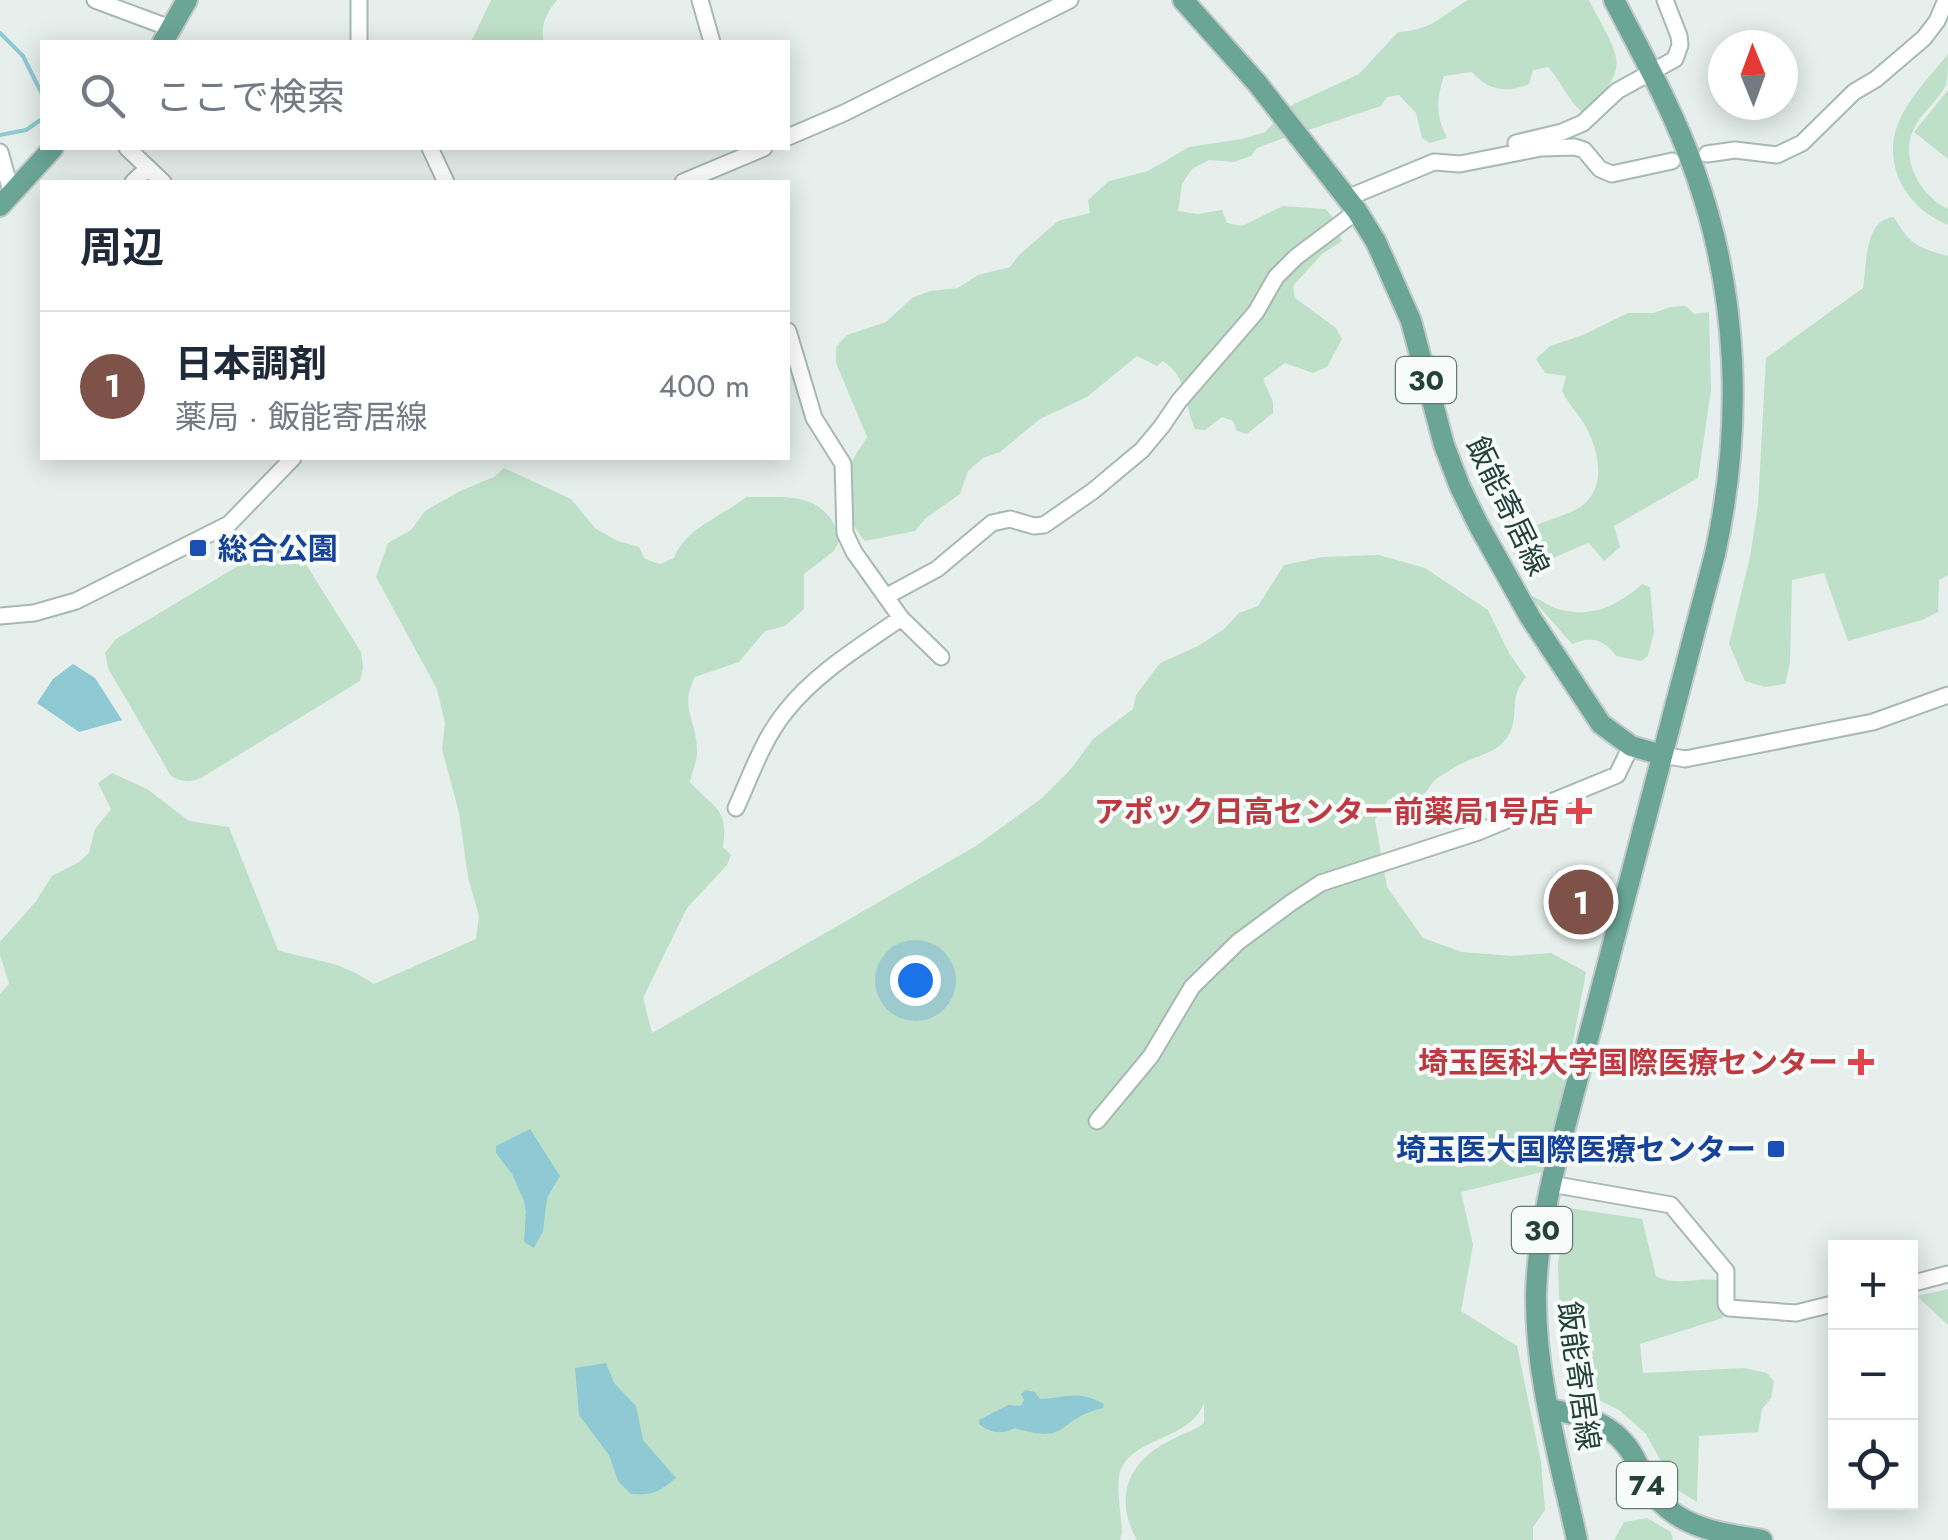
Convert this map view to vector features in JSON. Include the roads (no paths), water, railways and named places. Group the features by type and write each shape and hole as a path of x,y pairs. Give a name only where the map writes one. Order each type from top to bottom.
{"main road":[{"path":"166,35 188,0"},
{"name":"飯能寄居線","path":"1183,0 1226,46 1352,204 1398,287 1444,445 1478,524 1530,617 1601,724 1632,746 1662,754"},
{"name":"飯能寄居線","path":"1577,1540 1538,1343 1536,1297 1542,1229 1719,535 1731,454 1733,371 1726,296 1706,205 1684,145 1614,0"},
{"path":"6,198 51,150"},
{"name":"74","path":"1550,1409 1589,1418 1612,1432 1634,1457 1651,1491 1677,1516 1700,1528 1762,1540"}],"street":[{"path":"95,0 166,35"},
{"path":"359,0 359,40"},
{"path":"700,0 711,40"},
{"path":"790,136 1070,0"},
{"path":"886,596 937,570 992,523 1010,519 1044,525 1142,450 1256,312 1276,277 1352,204 1434,162 1572,129 1589,120 1617,91 1674,59 1680,45 1664,0"},
{"path":"1706,154 1734,150 1776,155 1802,143 1854,92 1876,79 1924,38 1938,21 1946,0"},
{"path":"1434,162 1460,164 1565,146 1584,150 1600,169 1612,174 1672,161"},
{"path":"129,150 161,180"},
{"path":"431,150 445,180"},
{"path":"718,176 754,150"},
{"path":"0,152 6,198"},
{"path":"136,180 148,168"},
{"path":"790,338 814,418 836,447 843,464 844,533 901,618 941,658"},
{"path":"0,616 34,613 76,600 228,524 291,460"},
{"path":"736,808 786,710 823,674 901,618"},
{"path":"1662,754 1684,759 1873,722 1948,695"},
{"path":"1098,1120 1151,1056 1192,987 1258,925 1321,883 1478,832 1617,774 1632,746"},
{"path":"1551,1184 1671,1206 1726,1272 1729,1308 1796,1313 1828,1305"},
{"path":"1918,1282 1948,1274"}],"water":[{"path":"73,664 95,678 122,720 79,732 37,703 53,679"},
{"path":"530,1129 560,1176 547,1198 543,1231 534,1248 524,1242 524,1201 512,1174 496,1153 496,1146"},
{"path":"606,1363 614,1383 636,1406 643,1440 676,1478 656,1492 631,1494 618,1481 609,1455 579,1415 575,1368"},
{"path":"1025,1390 1035,1392 1040,1399 1079,1396 1104,1404 1062,1429 1045,1434 1015,1428 996,1432 979,1424 979,1420 1008,1405 1021,1406"}],"waterway":[{"path":"0,33 23,56 40,90"},
{"path":"0,135 26,130 40,120"}],"place":[{"name":"総合公園","path":"198,548"},
{"name":"アポック日高センター前薬局1号店","path":"1579,811"},
{"name":"日本調剤","path":"1581,902"},
{"name":"埼玉医科大学国際医療センター","path":"1861,1062"},
{"name":"埼玉医大国際医療センター","path":"1776,1149"}]}
